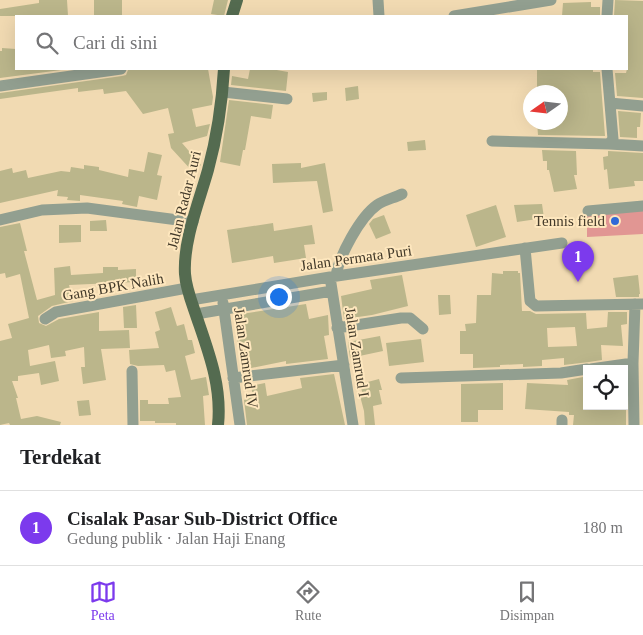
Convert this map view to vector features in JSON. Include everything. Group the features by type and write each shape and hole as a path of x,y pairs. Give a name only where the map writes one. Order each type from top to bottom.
{"main road":[{"path":"232,15 237,0"},
{"name":"Jalan Radar Auri","path":"218,425 218,384 189,294 185,273 193,222 216,137 223,92 224,70"}],"street":[{"path":"378,0 379,15"},
{"path":"459,15 514,3 551,0"},
{"path":"607,15 608,0"},
{"path":"0,86 114,70"},
{"path":"607,70 613,139 609,144"},
{"path":"223,92 286,99"},
{"path":"610,103 643,106"},
{"path":"492,141 643,146"},
{"path":"196,314 224,309 332,282 350,242 366,215 378,204 402,194"},
{"path":"588,211 643,206"},
{"path":"0,220 42,210 86,208 193,222"},
{"name":"Jalan Permata Puri","path":"189,294 222,294 332,282 562,243"},
{"path":"525,248 530,301 533,304 538,306 639,304 633,362 634,425"},
{"name":"Jalan Zamrud I","path":"332,282 337,328 353,425"},
{"name":"Gang BPK Nalih","path":"44,319 56,312 189,294"},
{"name":"Jalan Zamrud IV","path":"222,294 240,425"},
{"path":"337,328 410,318 423,330"},
{"path":"615,365 633,362"},
{"path":"233,378 344,365"},
{"path":"401,378 561,373 583,370"},
{"path":"132,371 133,425"}],"shaded area":[{"name":"Tennis field","path":"587,208 643,208 643,234 587,237"}],"building":[{"path":"39,0 67,0 68,15 0,16 0,9 39,3"},
{"path":"94,0 122,0 122,15 94,15"},
{"path":"214,0 228,0 224,15 211,14"},
{"path":"615,0 643,1 643,98 617,96 615,73 626,73 628,70 628,15 614,15"},
{"path":"591,2 591,7 600,7 600,15 562,15 563,3"},
{"path":"2,48 15,49 15,70 61,70 0,78 0,51 2,51"},
{"path":"128,70 208,70 213,97 212,105 192,109 196,127 210,124 207,136 182,143 201,165 193,172 171,148 168,134 174,133 168,108 143,114 126,91 104,94 103,89 78,92 78,88 0,99 0,93 126,75"},
{"path":"250,70 288,72 286,91 231,85 232,76 248,79"},
{"path":"537,70 593,70 593,72 600,72 605,136 538,135 538,130 568,130 568,85 537,85"},
{"path":"358,86 359,99 346,101 345,88"},
{"path":"327,92 327,100 313,102 312,93"},
{"path":"229,100 273,105 271,119 251,116 240,166 220,162"},
{"path":"618,111 641,113 640,127 637,127 637,138 620,137"},
{"path":"425,140 426,150 408,151 407,142"},
{"path":"542,150 576,151 577,175 574,175 577,189 554,192 549,170 547,170 547,161 543,161"},
{"path":"608,151 643,153 643,181 634,181 635,186 609,189 607,169 604,170 603,157 608,156"},
{"path":"148,152 162,155 157,175 162,176 157,200 139,196 137,207 122,204 123,201 80,195 80,201 67,200 68,197 57,196 58,190 0,203 0,171 12,168 13,173 26,170 28,178 61,171 70,172 71,167 84,169 84,165 99,167 99,170 128,177 129,169 144,172"},
{"path":"301,163 301,168 325,163 333,211 323,213 317,181 273,183 272,164"},
{"path":"542,204 544,218 517,222 514,205"},
{"path":"496,205 506,237 476,247 466,215"},
{"path":"384,215 391,233 376,239 369,224 373,219"},
{"path":"106,220 107,231 90,231 90,221"},
{"path":"20,223 27,251 24,251 37,300 55,295 54,268 70,266 71,275 103,273 103,267 118,267 118,270 136,269 136,282 69,285 73,301 52,306 38,316 39,323 46,326 59,319 99,312 99,331 129,330 130,348 101,349 106,380 83,384 81,367 85,367 84,347 65,351 66,356 51,358 49,345 28,350 30,366 55,361 59,381 41,385 39,373 18,376 18,381 12,381 18,398 16,398 21,419 37,416 61,422 60,425 10,425 9,423 0,425 0,341 12,338 8,324 29,318 20,274 6,278 5,273 0,274 0,227"},
{"path":"273,223 274,231 312,225 315,244 304,245 306,258 274,263 273,256 232,263 227,230"},
{"path":"59,225 81,225 81,242 59,243"},
{"path":"503,271 518,271 520,273 522,311 530,311 536,314 586,313 587,329 607,327 608,312 627,312 627,324 621,325 623,346 601,345 602,360 589,362 564,365 564,358 542,360 542,366 523,367 523,364 473,368 473,354 460,354 460,331 466,331 465,324 476,323 477,295 491,295 492,273 503,274","holes":["575,327 577,346 548,347 547,328"]},
{"path":"402,275 408,306 372,315 344,319 341,296 372,289 370,280"},
{"path":"638,275 639,297 616,297 613,278"},
{"path":"438,295 450,295 451,314 439,315"},
{"path":"306,304 309,319 328,315 329,335 324,336 328,359 286,364 286,361 246,369 242,347 239,348 236,335 239,335 235,315"},
{"path":"136,305 137,328 124,328 123,307"},
{"path":"171,307 177,326 184,324 188,340 192,340 195,353 185,356 191,380 206,377 209,395 203,396 205,425 176,425 176,423 140,421 140,400 148,400 148,404 169,404 168,398 181,397 175,370 166,372 164,365 138,366 130,364 129,350 159,348 155,332 160,330 155,312"},
{"path":"380,336 383,351 350,358 348,342"},
{"path":"421,339 424,362 389,366 386,343"},
{"path":"334,374 345,425 247,425 244,400 247,399 246,397 253,396 251,386 265,383 267,396 302,388 300,378"},
{"path":"583,377 583,410 626,410 626,425 573,425 574,415 569,415 569,412 525,409 527,383 568,385 567,380"},
{"path":"379,379 382,390 379,390 382,404 373,406 375,425 365,425 360,396 363,395 360,384"},
{"path":"503,383 503,410 478,410 478,422 461,422 461,384"},
{"path":"89,400 91,415 79,416 77,401"}],"place":[{"name":"Tennis field","path":"615,221"},
{"name":"Cisalak Pasar Sub-District Office","path":"578,282"}]}
